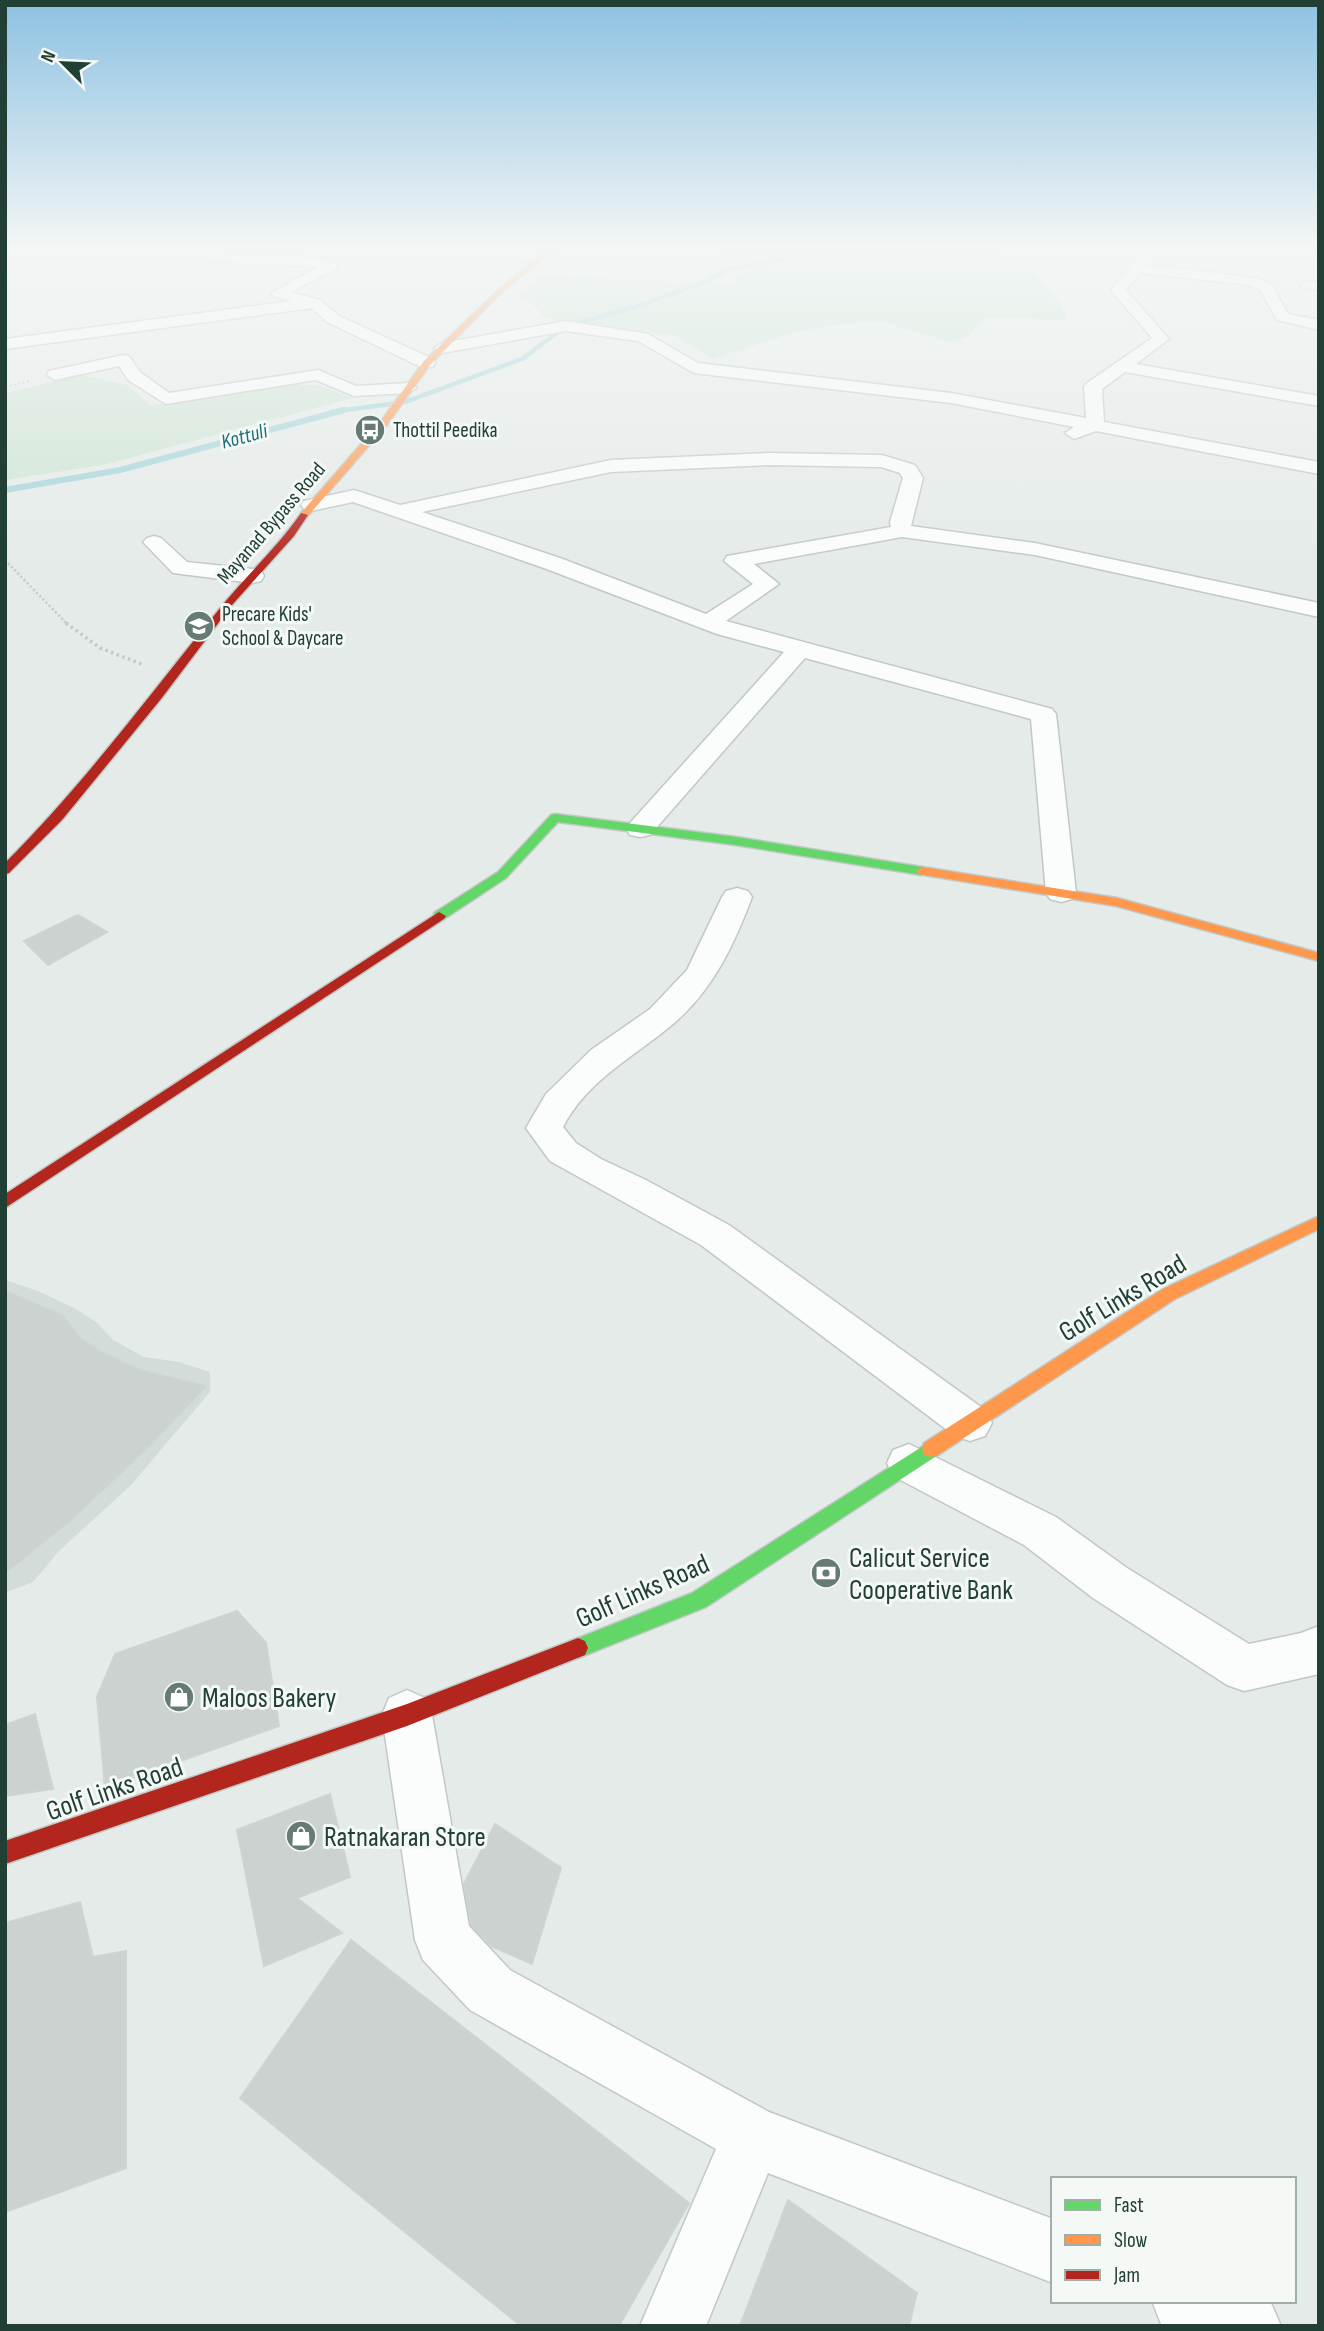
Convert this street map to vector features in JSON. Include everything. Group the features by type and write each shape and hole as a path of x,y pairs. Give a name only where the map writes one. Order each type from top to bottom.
{"main road":[{"name":"Mayanad Bypass Road","path":"5,870 58,817 253,576 291,534 311,505 384,423 434,356"},
{"path":"5,1202 502,875 555,818 736,841 1117,901 1319,957"},
{"name":"Golf Links Road","path":"5,1853 407,1715 699,1600 1169,1294 1319,1222"}],"street":[{"path":"412,356 427,363"},
{"path":"673,356 694,369 951,398 1319,468"},
{"path":"1095,425 1093,387 1138,356"},
{"path":"55,375 123,360 134,376 163,397 318,375 354,391 407,389"},
{"path":"1122,367 1319,401"},
{"path":"1074,433 1095,425"},
{"path":"399,511 611,466 769,459 882,461 908,469 912,478 900,522 902,531"},
{"path":"311,505 354,496 552,563 708,622 1043,714 1061,893"},
{"path":"708,622 768,584 735,561 902,531 1035,549 1319,610"},
{"path":"154,542 181,568 253,576"},
{"path":"640,829 800,649"},
{"path":"737,897 701,975 662,1016 603,1058 558,1102 544,1128 563,1152 588,1168 633,1189 715,1235 970,1423"},
{"path":"909,1464 1040,1531 1110,1583 1244,1668 1312,1654 1319,1649"},
{"path":"407,1715 443,1940 490,1990 752,2136 1051,2250"},
{"path":"673,2326 752,2136"},
{"path":"1189,2303 1248,2326"}],"path":[{"path":"5,560 73,632 105,653 177,671"}],"shaded area":[{"path":"5,1280 38,1291 76,1309 96,1322 113,1340 144,1357 179,1362 210,1372 210,1392 131,1485 59,1551 33,1582 5,1593"}],"green space":[{"path":"82,375 127,385 150,405 297,385 318,385 352,398 103,465 5,480 5,393"}],"building":[{"path":"78,915 107,932 48,965 24,941"},
{"path":"5,1291 62,1315 81,1339 103,1353 139,1370 206,1386 148,1447 72,1519 5,1573"},
{"path":"237,1611 266,1643 279,1726 105,1788 97,1697 115,1654"},
{"path":"35,1714 53,1789 5,1796 5,1725"},
{"path":"330,1794 350,1877 297,1898 342,1933 264,1966 237,1830"},
{"path":"495,1824 561,1868 532,1964 491,1946 471,1925 464,1884"},
{"path":"80,1902 93,1957 126,1951 126,2168 5,2212 5,1923"},
{"path":"351,1940 689,2203 619,2326 521,2326 240,2098"},
{"path":"788,2200 917,2293 909,2326 740,2326"}],"waterway":[{"name":"Kottuli","path":"342,410 405,402 526,356"},
{"name":"Kottuli","path":"5,490 120,470 342,410"},
{"name":"Kottuli","path":"331,412 342,410"}],"traffic: fast":[{"path":"439,916 502,875 555,818 736,841 922,871"},
{"path":"578,1648 699,1600 931,1449"}],"traffic: slow":[{"path":"304,515 384,423 434,356"},
{"path":"922,871 1117,902 1319,957"},
{"path":"931,1449 1169,1294 1319,1222"}],"traffic: jam":[{"path":"5,870 58,817 157,697 229,603 291,534 304,515"},
{"path":"5,1202 439,916"},
{"path":"5,1853 407,1715 578,1648"}],"place":[{"name":"Thottil Peedika","path":"370,430"},
{"name":"Precare Kids' School & Daycare","path":"199,626"},
{"name":"Calicut Service Cooperative Bank","path":"826,1573"},
{"name":"Maloos Bakery","path":"179,1697"},
{"name":"Ratnakaran Store","path":"301,1836"}]}
